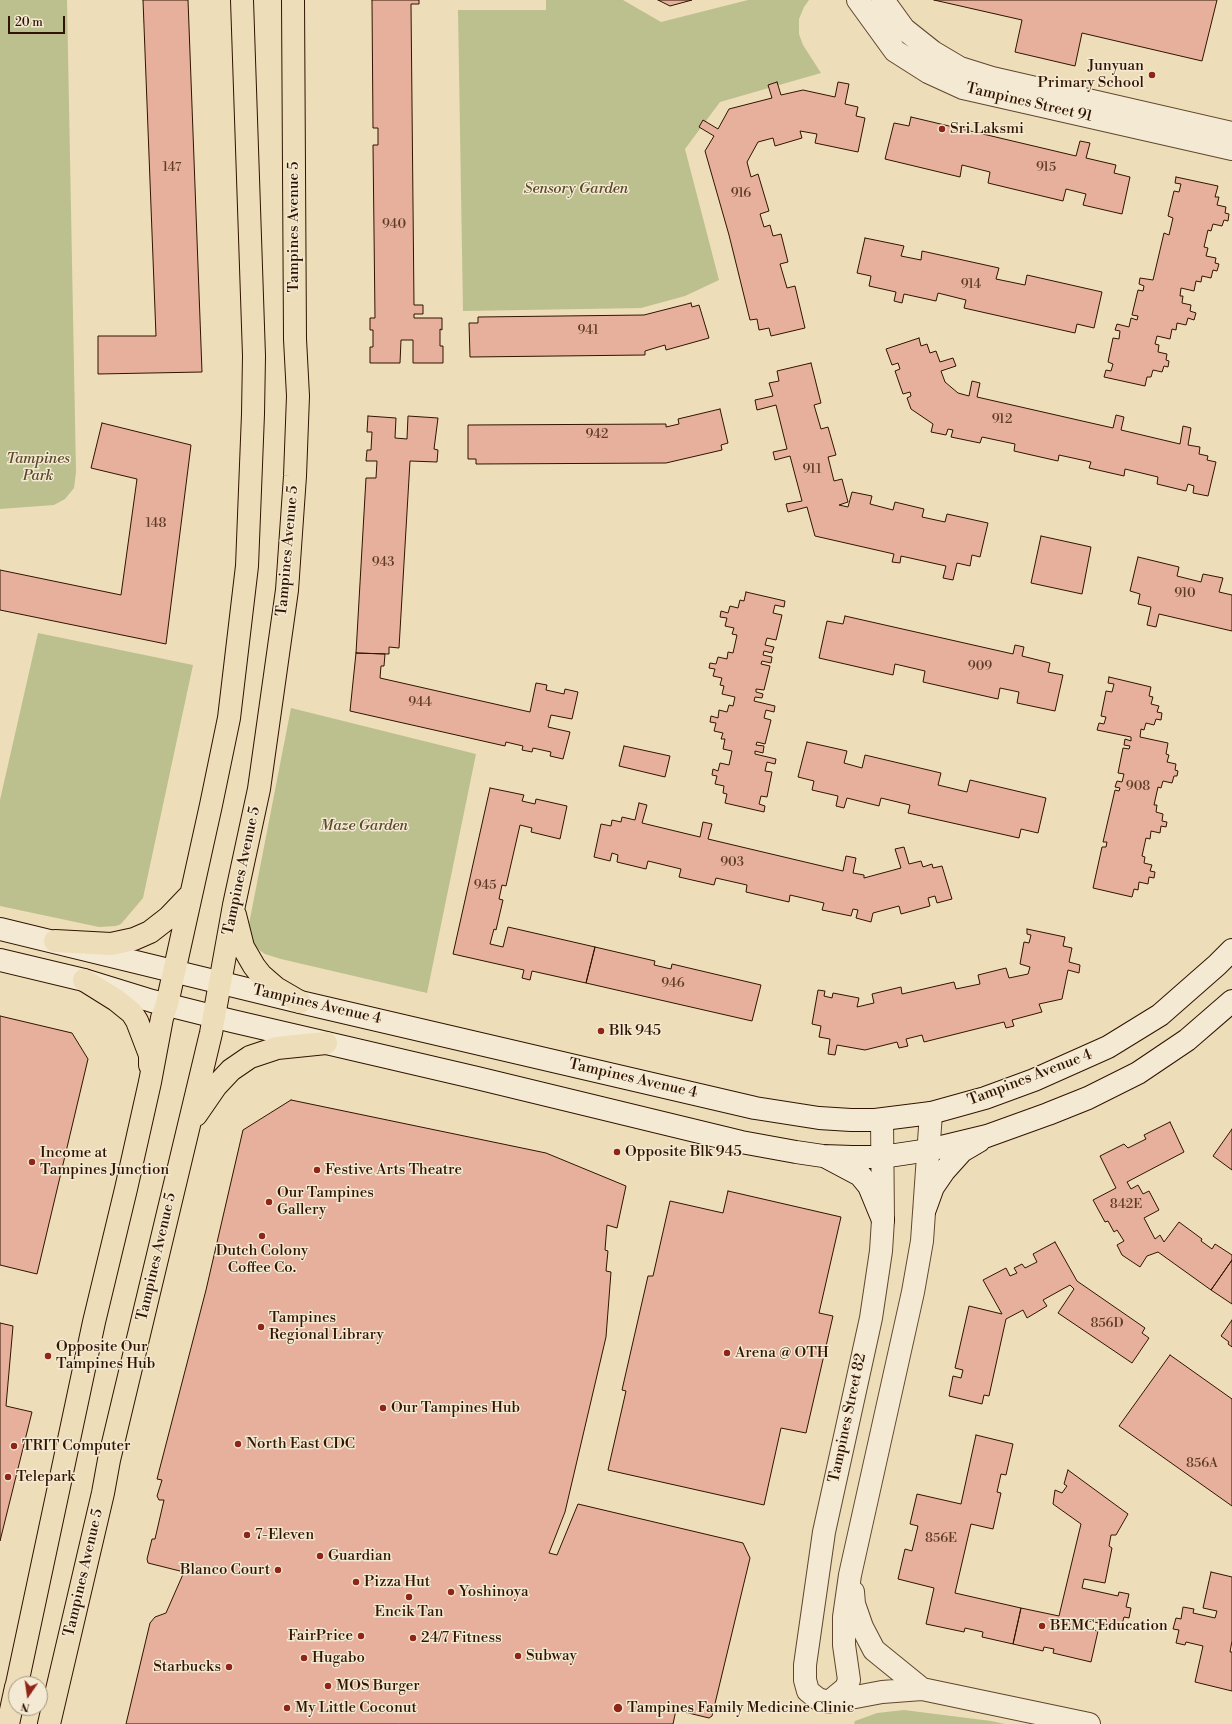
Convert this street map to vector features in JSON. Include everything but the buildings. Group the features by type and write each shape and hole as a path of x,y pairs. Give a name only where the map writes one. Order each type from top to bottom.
{"main road":[{"path":"16,1676 94,1322 150,1082 162,1018 167,1004 229,718 247,566 253,414 254,356 242,0"},
{"name":"Tampines Avenue 5","path":"48,1709 211,1033 234,905 259,788 287,590 291,542 298,396 295,339 293,0"},
{"name":"Tampines Street 91","path":"858,0 895,51 928,72 963,88 1232,149"},
{"name":"Tampines Street 91","path":"883,0 904,28 933,52 960,68 1007,81 1232,133"},
{"path":"55,941 111,944 134,939 150,932 168,918 191,894"},
{"path":"234,905 237,927 243,947 250,960 268,981 300,1002"},
{"name":"Tampines Avenue 4","path":"0,929 55,941 300,1002 755,1108 819,1118 882,1120 931,1113 985,1098 1034,1080 1108,1047 1160,1015 1232,950"},
{"path":"0,960 84,980 213,1016 741,1142 824,1156 882,1157 929,1150 987,1136 1048,1114 1088,1098 1138,1072 1187,1040 1232,1001"},
{"path":"84,980 116,1000 135,1017 150,1055 150,1082"},
{"path":"188,1127 216,1086 232,1070 250,1057 277,1048 326,1043"},
{"path":"829,1702 846,1688 849,1680 844,1645 844,1624 850,1575 913,1292 922,1241 931,1113"},
{"name":"Tampines Street 82","path":"829,1702 818,1699 808,1691 805,1680 804,1665 824,1532 871,1318 881,1252 883,1220 882,1120"},
{"path":"925,1209 933,1187 944,1171 962,1152 987,1136"},
{"path":"824,1156 860,1176 869,1186 883,1220"},
{"path":"850,1575 854,1604 862,1627 874,1650 922,1689"},
{"path":"829,1702 882,1692 922,1689 1089,1724"}],"green space":[{"name":"Tampines Park","path":"0,0 67,0 76,472 74,488 65,499 54,505 0,509"},
{"name":"Sensory Garden","path":"546,0 623,0 661,22 748,0 809,0 799,19 799,34 803,45 821,73 720,102 685,149 719,280 685,296 641,308 463,311 458,10 546,10"},
{"path":"38,633 193,665 143,898 121,924 116,926 99,927 0,906 0,800"},
{"name":"Maze Garden","path":"291,708 476,754 427,993 281,959 265,954 253,943 248,929"},
{"path":"904,1710 1005,1724 854,1724 855,1721 877,1713"}],"place":[{"name":"Junyuan Primary School","path":"1152,75"},
{"name":"Sri Laksmi","path":"942,129"},
{"name":"Blk 945","path":"601,1031"},
{"name":"Opposite Blk 945","path":"617,1152"},
{"name":"Income at Tampines Junction","path":"32,1162"},
{"name":"Festive Arts Theatre","path":"317,1170"},
{"name":"Our Tampines Gallery","path":"269,1202"},
{"name":"Dutch Colony Coffee Co.","path":"262,1236"},
{"name":"Tampines Regional Library","path":"261,1327"},
{"name":"Arena @ OTH","path":"727,1353"},
{"name":"Opposite Our Tampines Hub","path":"48,1356"},
{"name":"Our Tampines Hub","path":"383,1408"},
{"name":"North East CDC","path":"238,1444"},
{"name":"TRIT Computer","path":"14,1446"},
{"name":"Telepark","path":"8,1477"},
{"name":"7-Eleven","path":"247,1535"},
{"name":"Guardian","path":"320,1556"},
{"name":"Blanco Court","path":"278,1570"},
{"name":"Pizza Hut","path":"356,1582"},
{"name":"Yoshinoya","path":"451,1592"},
{"name":"Encik Tan","path":"409,1597"},
{"name":"BEMC Education","path":"1042,1626"},
{"name":"FairPrice","path":"361,1636"},
{"name":"24/7 Fitness","path":"413,1638"},
{"name":"Subway","path":"518,1656"},
{"name":"Hugabo","path":"304,1658"},
{"name":"Starbucks","path":"229,1667"},
{"name":"MOS Burger","path":"328,1686"},
{"name":"My Little Coconut","path":"287,1708"},
{"name":"Tampines Family Medicine Clinic","path":"618,1708"}]}
